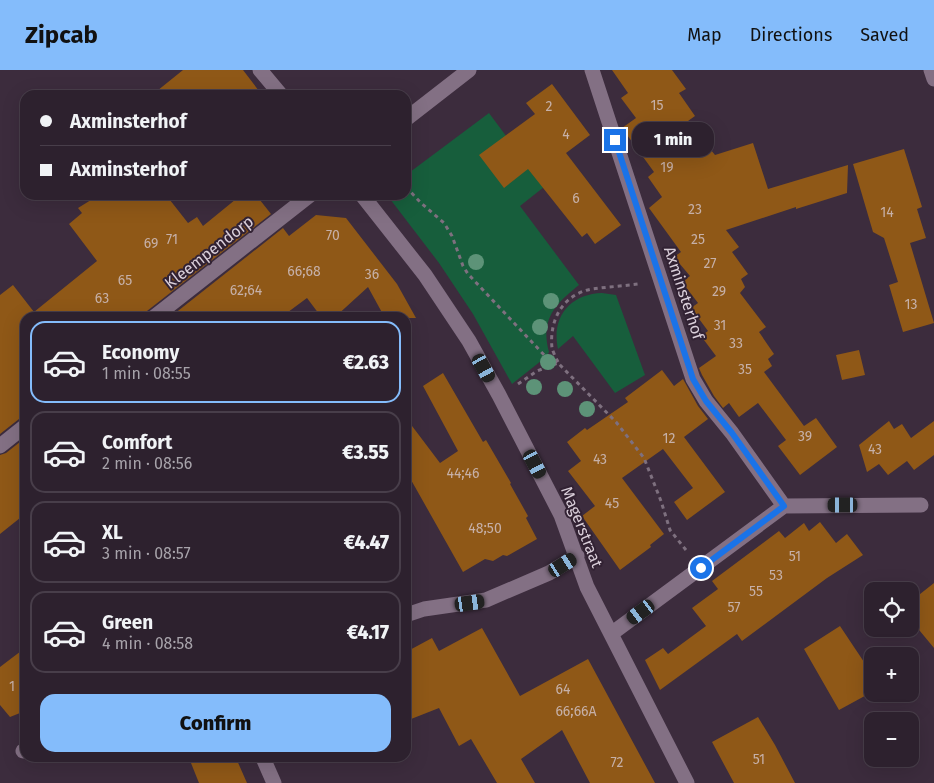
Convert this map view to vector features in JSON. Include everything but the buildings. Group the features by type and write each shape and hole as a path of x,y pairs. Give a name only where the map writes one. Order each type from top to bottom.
{"street":[{"path":"260,70 277,90"},
{"path":"411,116 469,70"},
{"name":"Axminsterhof","path":"592,70 693,379 706,401 732,433 784,506"},
{"path":"931,70 934,80"},
{"name":"Kleempendorp","path":"161,312 304,200"},
{"name":"Magerstraat","path":"366,200 425,275 468,341 499,395 561,515 587,587 687,783"},
{"path":"0,446 20,430"},
{"path":"611,634 784,506 921,505"},
{"path":"411,613 424,609 486,600 549,574 576,556"},
{"path":"265,762 274,783"}],"path":[{"path":"411,193 421,204 444,223 452,236 463,266 468,274 546,357 558,363 616,422 644,458 670,530 701,568"},
{"path":"558,363 552,348 553,329 557,313 567,301 591,289 661,281"},
{"path":"499,395 537,371 558,363"}],"green space":[{"path":"489,113 544,187 520,206 579,285 557,306 548,322 547,341 549,352 546,357 512,384 473,314 439,263 391,200 411,200 411,171"},
{"path":"591,294 616,295 645,375 615,393 573,336 558,349 557,327 565,309 581,298"}],"route":[{"path":"615,140 693,379 706,401 732,433 784,506 701,568"}]}
